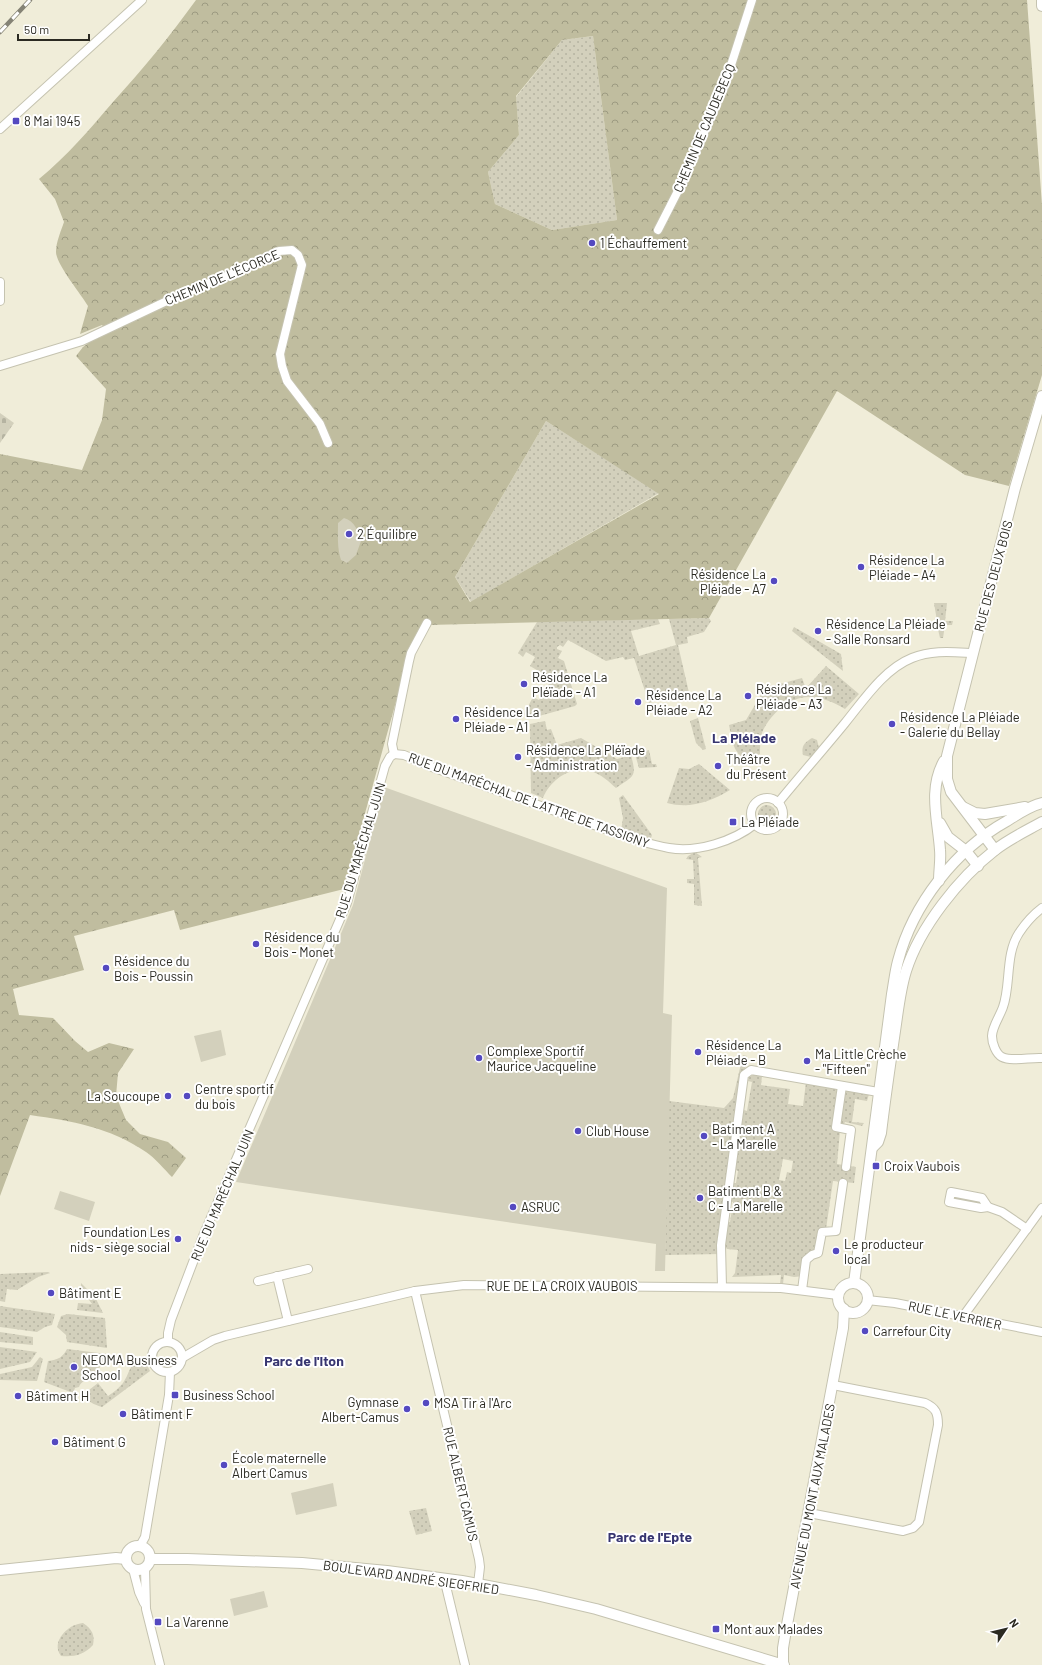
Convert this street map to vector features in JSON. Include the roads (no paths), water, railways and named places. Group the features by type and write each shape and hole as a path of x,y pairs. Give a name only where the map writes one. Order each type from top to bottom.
{"street":[{"path":"0,129 142,0"},
{"name":"CHEMIN DE CAUDEBECQ","path":"658,230 682,185 724,87 752,0"},
{"path":"1042,0 1042,6"},
{"name":"CHEMIN DE L'ÉCORCE","path":"0,366 82,341 171,299 241,270 279,251 292,250 298,256 302,265 280,354 282,366 287,381 320,424 328,443"},
{"path":"0,282 0,301"},
{"name":"RUE DES DEUX BOIS","path":"995,850 951,792 947,779 947,756 972,653 1023,459 1042,396"},
{"path":"394,754 392,744 409,660 411,653 427,623"},
{"path":"778,803 857,708 897,665 912,658 934,651 972,653"},
{"name":"RUE DU MARÉCHAL DE LATTRE DE TASSIGNY","path":"394,754 404,755 438,769 636,840 670,848 682,849 725,841 737,837 755,824"},
{"name":"RUE DU MARÉCHAL JUIN","path":"168,1341 171,1320 204,1236 347,903 385,766 390,757 394,754"},
{"name":"RUE DES DEUX BOIS","path":"939,881 941,851 934,801 941,766 947,756"},
{"path":"770,799 778,803 781,807 783,817 778,826 769,830 764,830 755,824 752,810 757,802 770,799"},
{"path":"960,805 975,813 985,814 1038,804"},
{"path":"854,1283 873,1147 878,1142 881,1133 880,1092 895,975 902,948 919,910 939,881 966,851 984,836 1038,804"},
{"name":"RUE DES DEUX BOIS","path":"937,818 948,837 966,851 978,866"},
{"path":"880,1092 906,971 920,939 937,912 962,881 995,850 1042,822"},
{"path":"1042,908 1018,933 1010,957 1004,1006 992,1035 995,1049 1003,1057 1012,1059 1042,1058"},
{"path":"722,1287 721,1245 744,1075 751,1070 880,1092"},
{"path":"842,1086 836,1127 851,1130 846,1167"},
{"path":"802,1290 806,1260 812,1255 818,1253 822,1232 836,1231 843,1183"},
{"path":"988,1207 1002,1212 1027,1229"},
{"path":"964,1316 1042,1208"},
{"path":"258,1281 308,1269"},
{"path":"278,1276 288,1321"},
{"path":"854,1283 859,1284 866,1290 867,1300 864,1307 860,1310 848,1311 840,1304 838,1296 842,1287 846,1284 854,1283"},
{"name":"RUE DE LA CROIX VAUBOIS","path":"182,1358 213,1340 415,1291 464,1285 781,1288 838,1296"},
{"name":"RUE ALBERT CAMUS","path":"415,1291 479,1559 480,1567 478,1584"},
{"name":"RUE LE VERRIER","path":"867,1300 895,1303 1042,1332"},
{"name":"AVENUE DU MONT AUX MALADES","path":"783,1665 783,1648 786,1630 843,1328 848,1311"},
{"path":"168,1341 175,1344 179,1348 182,1358 178,1367 170,1372 164,1372 156,1369 152,1363 151,1357 155,1346 160,1342 168,1341"},
{"path":"148,1564 139,1570 133,1569 128,1565 126,1555 130,1549 140,1546 145,1537 169,1395 170,1372"},
{"path":"809,1513 903,1531 913,1528 918,1522 938,1425 938,1414 932,1406 925,1403 833,1385"},
{"path":"140,1546 146,1550 148,1564 146,1609"},
{"path":"0,1570 116,1558 126,1559"},
{"name":"BOULEVARD ANDRÉ SIEGFRIED","path":"148,1564 187,1559 302,1563 444,1578 596,1609 783,1665"},
{"path":"133,1569 139,1592 146,1609 160,1665"},
{"path":"444,1578 464,1665"}],"railway":[{"path":"0,32 30,0"}],"place":[{"name":"8 Mai 1945","path":"16,121"},
{"name":"1 Échauffement","path":"592,243"},
{"name":"2 Équilibre","path":"349,534"},
{"name":"Résidence La Pléiade - A4","path":"861,567"},
{"name":"Résidence La Pléiade - A7","path":"774,581"},
{"name":"Résidence La Pléiade - Salle Ronsard","path":"818,631"},
{"name":"Résidence La Pléïade - A1","path":"524,684"},
{"name":"Résidence La Pléiade - A3","path":"748,696"},
{"name":"Résidence La Pléiade - A2","path":"638,702"},
{"name":"Résidence La Pléiade - A1","path":"456,719"},
{"name":"Résidence La Pléiade - Galerie du Bellay","path":"892,724"},
{"name":"Résidence La Pléïade - Administration","path":"518,757"},
{"name":"Théâtre du Présent","path":"718,766"},
{"name":"La Pléiade","path":"733,822"},
{"name":"Résidence du Bois - Monet","path":"256,944"},
{"name":"Résidence du Bois - Poussin","path":"106,968"},
{"name":"Résidence La Pléiade - B","path":"698,1052"},
{"name":"Complexe Sportif Maurice Jacqueline","path":"479,1058"},
{"name":"Ma Little Crèche - \"Fifteen\"","path":"807,1061"},
{"name":"La Soucoupe","path":"168,1096"},
{"name":"Centre sportif du bois","path":"187,1096"},
{"name":"Club House","path":"578,1131"},
{"name":"Batiment A - La Marelle","path":"704,1136"},
{"name":"Croix Vaubois","path":"876,1166"},
{"name":"Batiment B & C - La Marelle","path":"700,1198"},
{"name":"ASRUC","path":"513,1207"},
{"name":"Foundation Les nids - siège social","path":"178,1239"},
{"name":"Le producteur local","path":"836,1251"},
{"name":"Bâtiment E","path":"51,1293"},
{"name":"Carrefour City","path":"865,1331"},
{"name":"NEOMA Business School","path":"74,1367"},
{"name":"Business School","path":"175,1395"},
{"name":"Bâtiment H","path":"18,1396"},
{"name":"MSA Tir à l'Arc","path":"426,1403"},
{"name":"Gymnase Albert-Camus","path":"407,1409"},
{"name":"Bâtiment F","path":"123,1414"},
{"name":"Bâtiment G","path":"55,1442"},
{"name":"École maternelle Albert Camus","path":"224,1465"},
{"name":"La Varenne","path":"158,1622"},
{"name":"Mont aux Malades","path":"716,1629"}],"district":[{"name":"La Pléiade","path":"744,737"},
{"name":"Parc de l'Iton","path":"304,1360"},
{"name":"Parc de l'Epte","path":"650,1536"}]}
